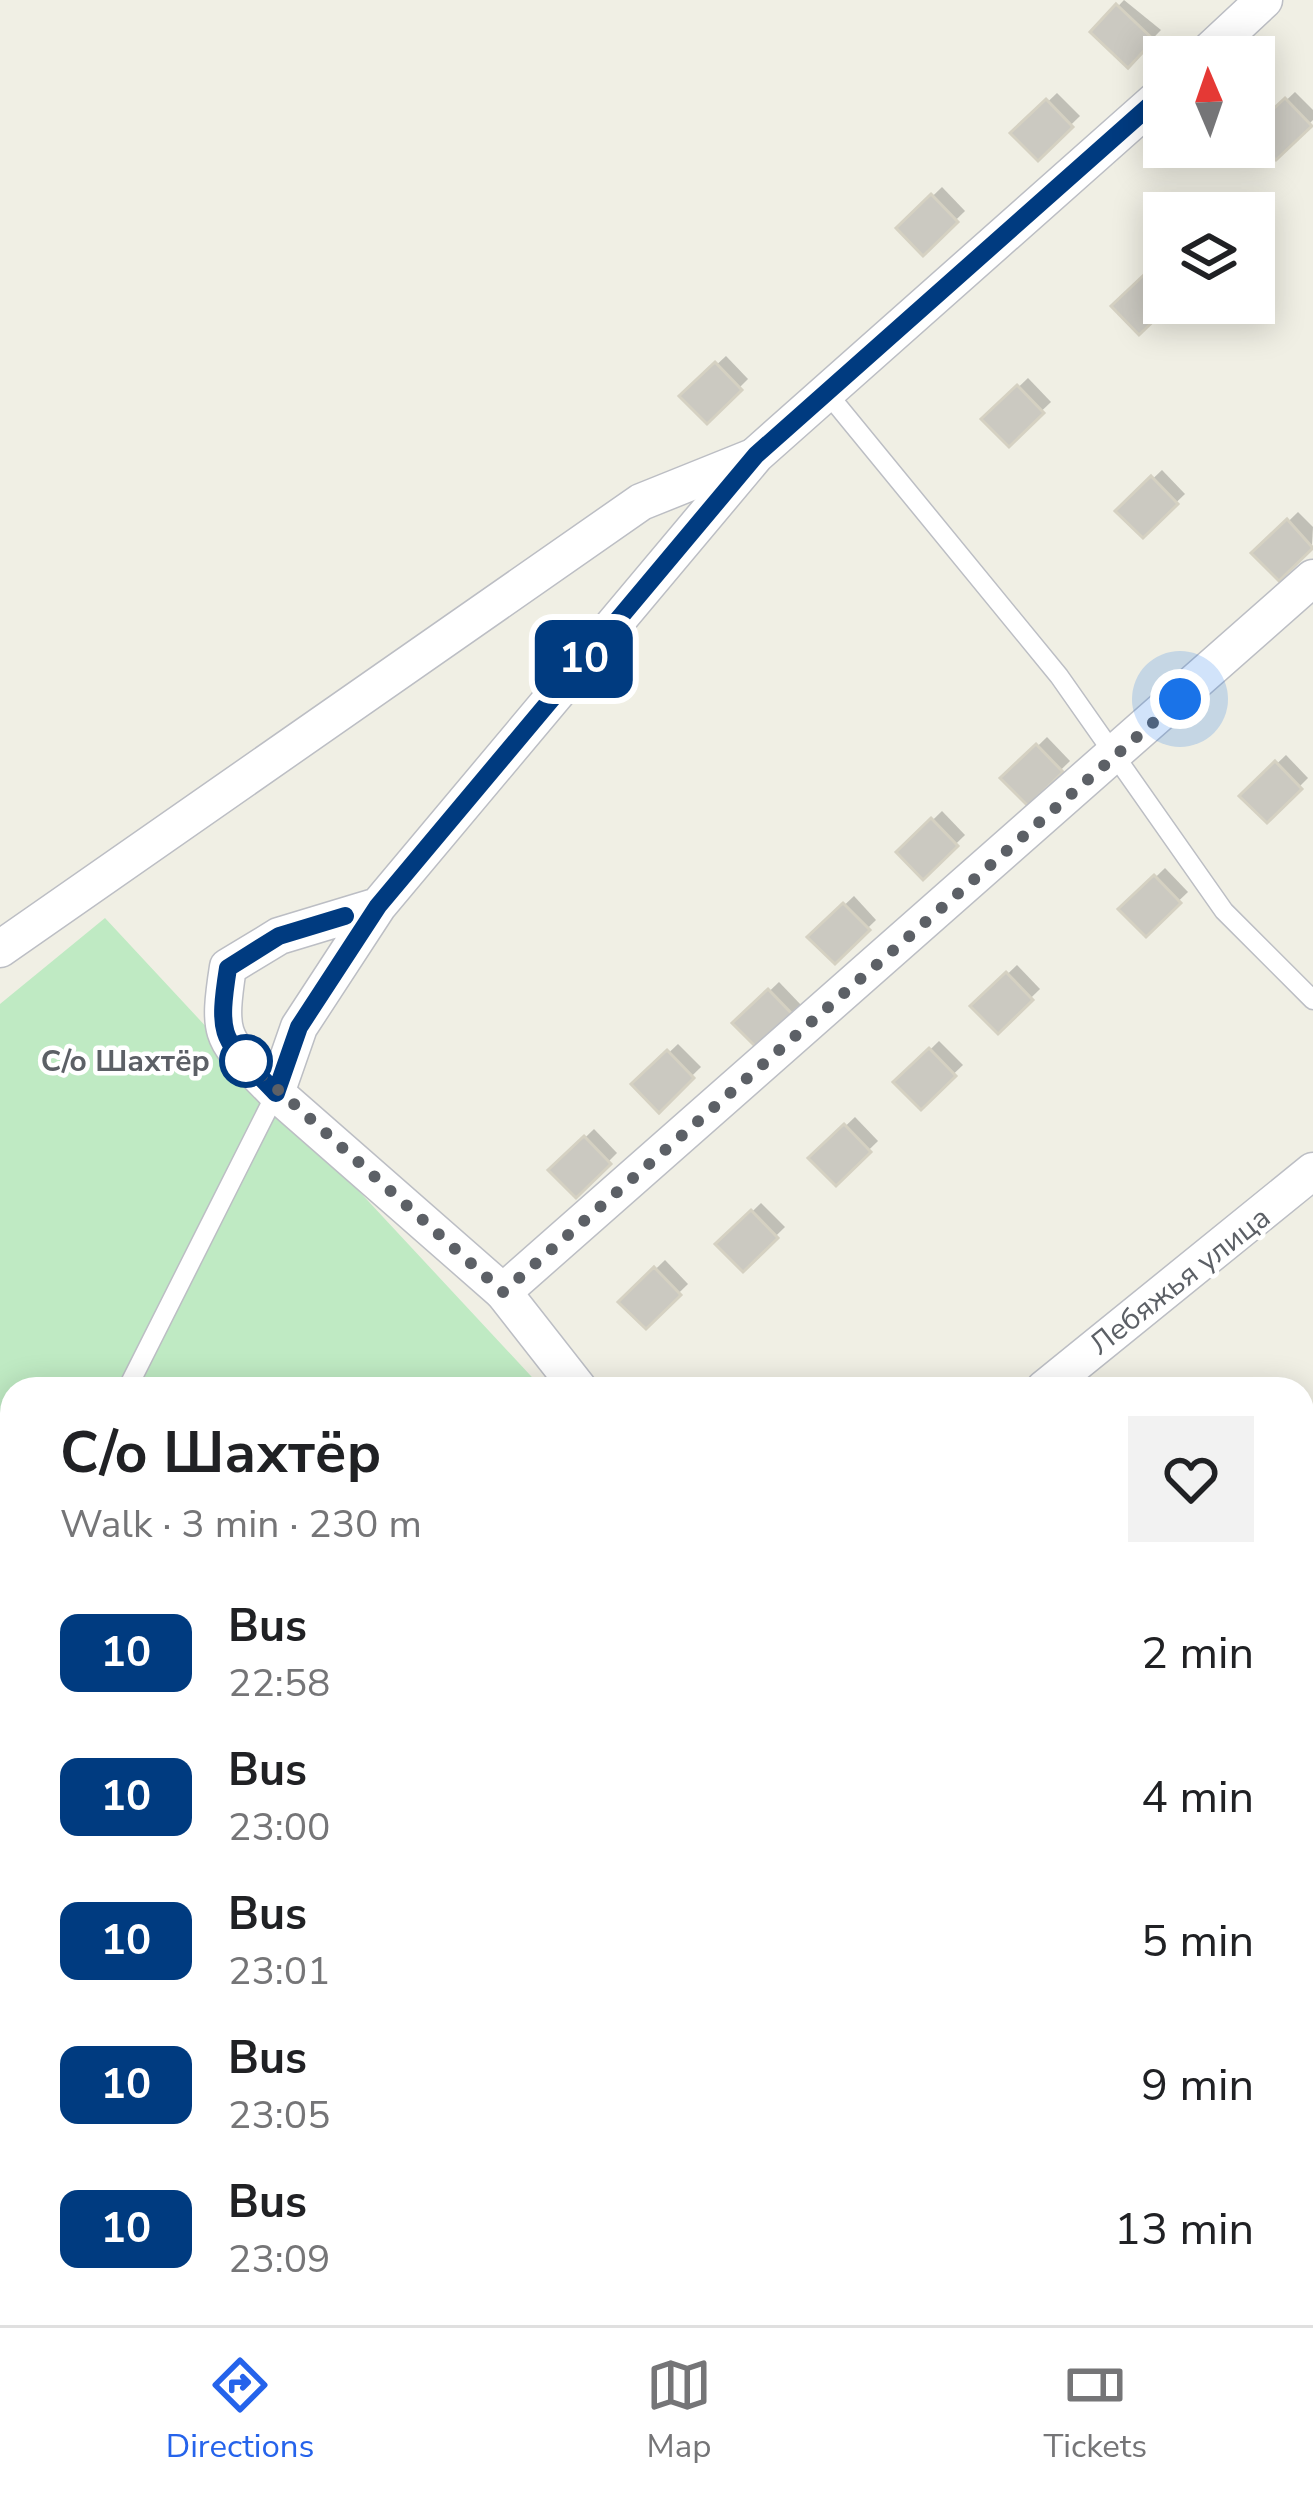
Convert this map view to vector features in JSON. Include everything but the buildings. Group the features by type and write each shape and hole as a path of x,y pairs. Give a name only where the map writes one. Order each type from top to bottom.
{"street":[{"path":"1225,36 1264,0"},
{"path":"276,1093 299,1027 378,906 756,455 1143,112"},
{"path":"0,949 641,502 756,455"},
{"path":"503,1292 1313,578"},
{"path":"378,906 279,936 228,968 219,1024 235,1050 276,1093 503,1292 569,1377"},
{"name":"Лебяжья улица","path":"1059,1377 1313,1172"}],"lane":[{"path":"828,394 1059,676 1224,911 1313,1000"},
{"path":"133,1377 276,1093"}],"green space":[{"path":"105,918 532,1377 0,1377 0,1004"}],"bus line":[{"name":"10","path":"345,916 279,936 228,968 219,1024 235,1050 276,1093 299,1027 378,906 756,455 1143,112"}],"place":[{"name":"С/о Шахтёр","path":"246,1061"}],"route":[{"path":"246,1061 276,1093 503,1292 1180,699"}]}
